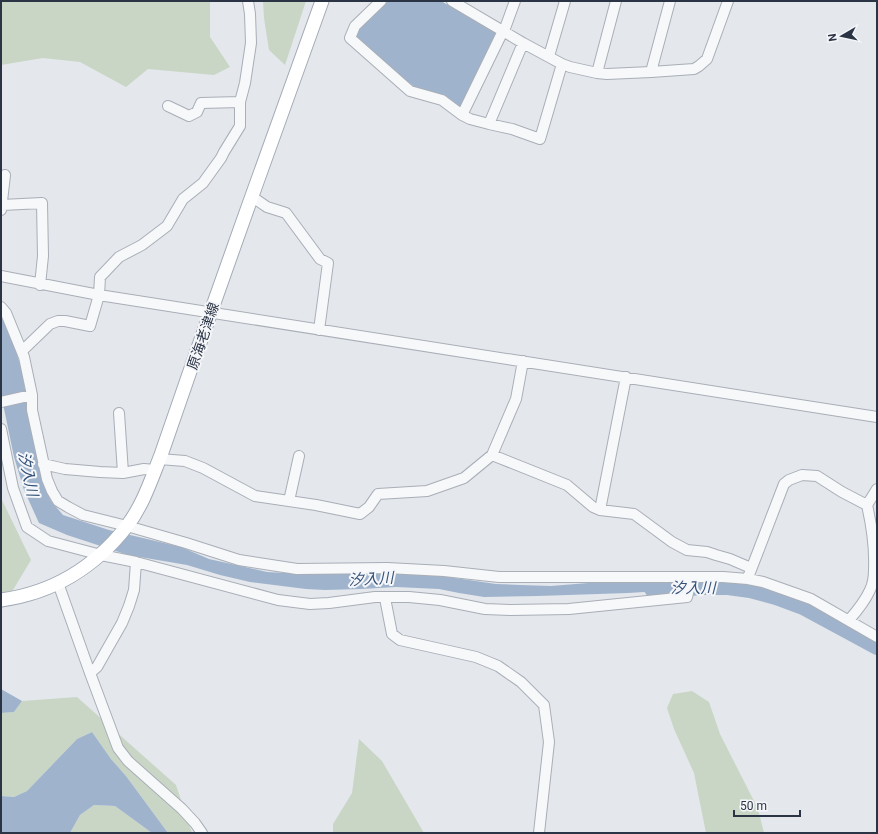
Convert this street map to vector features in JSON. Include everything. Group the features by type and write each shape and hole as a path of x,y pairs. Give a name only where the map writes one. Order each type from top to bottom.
{"main road":[{"name":"原海老津線","path":"1,600 17,598 36,592 58,583 88,565 101,555 126,528 145,496 322,1"}],"street":[{"path":"22,351 50,324 58,321 90,326 99,295 100,277 119,257 142,245 168,226 184,199 203,183 221,158 240,126 240,102 245,83 251,44 248,1"},
{"path":"381,1 356,26 350,38 410,91 442,100 470,119 512,129 540,139 562,64"},
{"path":"452,1 462,4 523,43 562,64 607,74 694,69 699,66 706,59 728,1"},
{"path":"462,115 504,31 515,1"},
{"path":"549,56 565,1"},
{"path":"597,73 616,1"},
{"path":"651,72 670,1"},
{"path":"489,124 523,43"},
{"path":"168,106 189,116 198,112 201,103 240,102"},
{"path":"5,175 1,208 42,203 44,256 40,285"},
{"path":"252,196 267,207 286,213 320,259 328,263 319,330"},
{"path":"1,276 40,285 211,313 877,416"},
{"path":"1,307 6,313 22,351 32,395 32,410 47,479 58,501 68,508 83,515 126,528 186,543 239,560 297,569 387,568 444,571 499,577 723,577 748,579 762,582 811,599 877,637"},
{"path":"43,464 65,469 123,472 144,469 157,464 185,461 203,468 255,496 316,505 360,514 369,506 378,494 427,491 464,478 492,455 516,398 522,361"},
{"path":"600,510 626,377"},
{"path":"2,402 32,395"},
{"path":"119,413 123,472"},
{"path":"1,429 14,488 26,527 48,541 101,555 136,562 278,600 310,604 375,597 409,597 440,600 485,608 511,610 569,609 687,597 692,577"},
{"path":"492,455 567,485 593,507 600,510 634,514 672,542 687,550 707,552 730,559 751,568"},
{"path":"290,501 299,456"},
{"path":"748,579 784,484 790,480 802,475 817,476 842,492 867,505"},
{"path":"849,620 862,604 871,588 874,574 875,558 873,535 867,505 877,489"},
{"path":"90,673 97,667 122,623 134,590 136,562"},
{"path":"58,583 118,748 128,761 195,822 202,833"},
{"path":"385,598 392,634 400,640 476,657 498,666 521,682 544,705 549,742 539,833"}],"green space":[{"path":"1,1 210,1 210,37 230,67 214,75 148,69 126,87 80,62 43,58 1,65"},
{"path":"263,1 306,1 285,65 269,50"},
{"path":"1,498 31,560 1,610"},
{"path":"692,691 709,702 720,734 758,809 764,833 706,833 694,773 674,729 667,708 673,694"},
{"path":"77,697 176,785 192,833 168,833 92,732 77,739 27,791 14,797 1,796 1,713 14,712 22,701"},
{"path":"359,739 382,761 424,833 333,833 333,824 352,793"},
{"path":"94,805 115,806 152,833 70,833 80,815"}],"water":[{"path":"388,1 441,1 497,33 460,108 444,96 415,87 354,37 358,28"},
{"name":"汐入川","path":"1,315 14,344 21,368 42,480 51,501 63,515 109,530 181,547 209,559 267,572 305,574 378,571 421,573 496,584 551,586 613,581 688,579 687,586 660,591 628,593 484,597 439,589 396,587 325,590 306,589 250,582 187,565 128,555 67,535 39,523 24,490 14,457 2,399"},
{"path":"1,689 22,701 14,712 1,713"},
{"path":"92,732 168,833 152,833 115,806 94,805 80,815 70,833 1,833 1,796 14,797 27,791 77,739"}],"waterway":[{"name":"汐入川","path":"652,589 728,587 750,590 776,597 803,607 877,647"}]}
